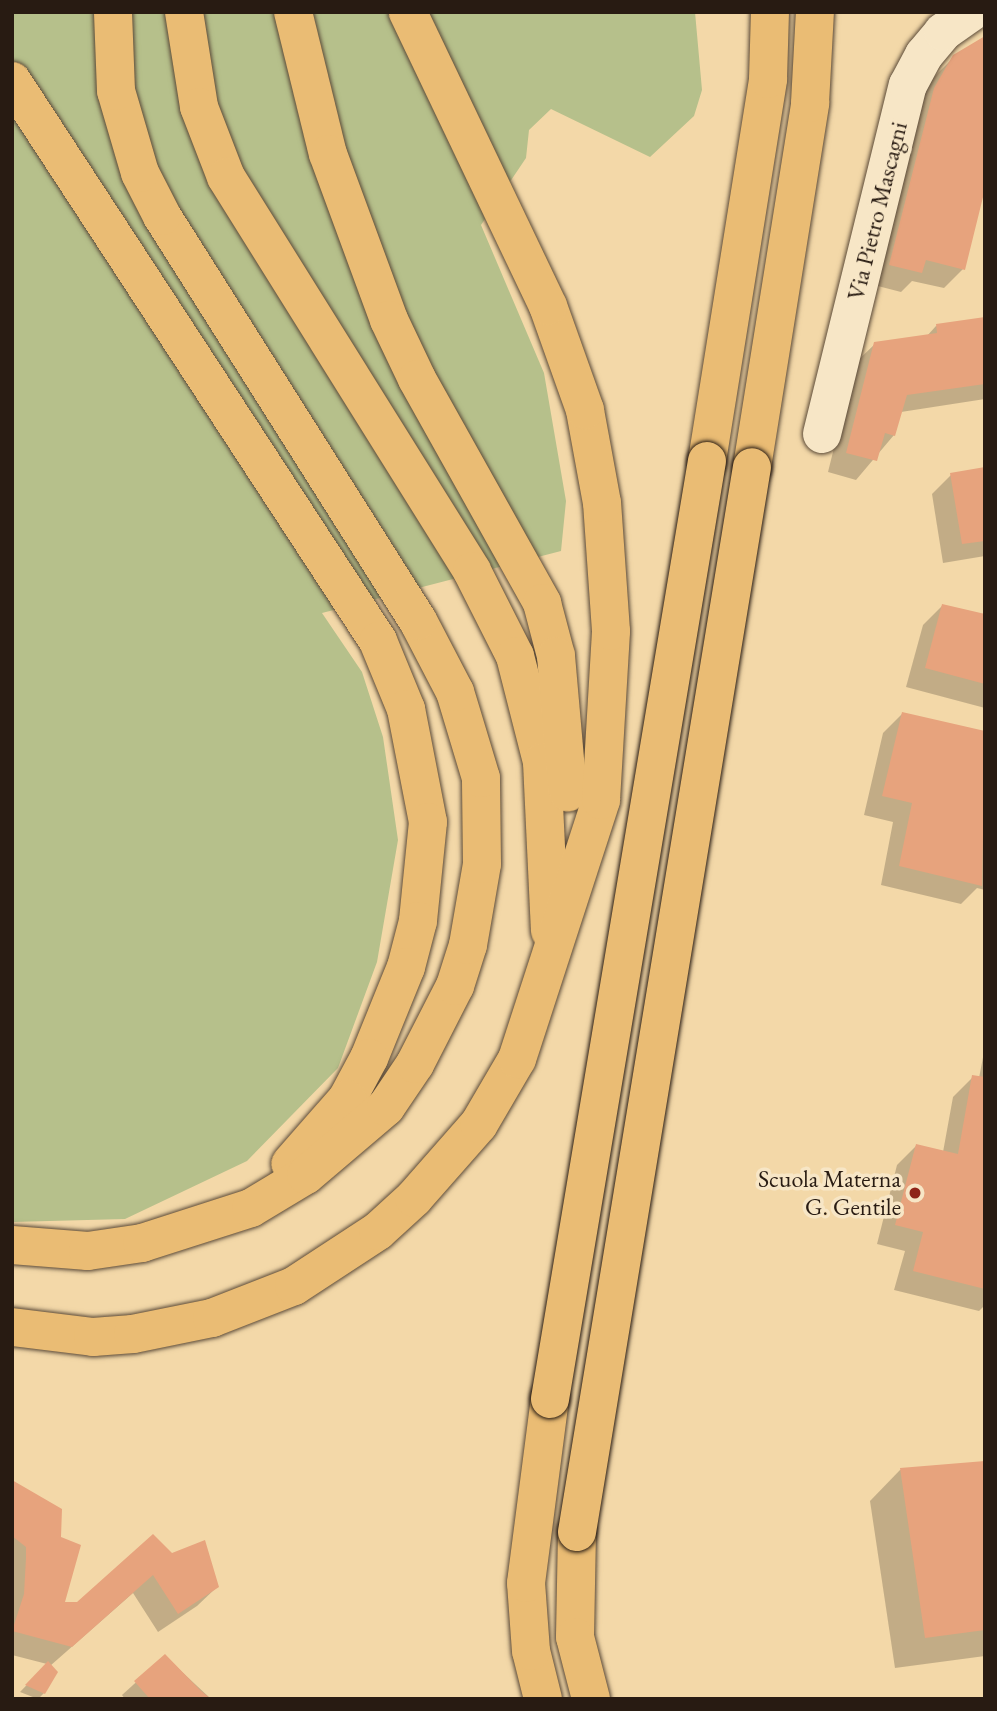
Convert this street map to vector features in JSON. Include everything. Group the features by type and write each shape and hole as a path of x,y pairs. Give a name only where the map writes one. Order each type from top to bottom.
{"highway":[{"path":"12,1245 88,1251 142,1243 251,1208 306,1175 386,1107 436,1026 468,946 482,864 481,778 454,692 418,621 169,228 139,173 116,91 113,12"},
{"path":"184,12 199,107 226,177 472,571 511,647 536,725 546,811 551,957"},
{"path":"293,12 328,154 389,320 417,379 513,544 550,627 567,754 568,813 551,957"},
{"path":"12,1327 93,1337 168,1328 253,1305 340,1259 414,1198 479,1124 517,1059 601,800 611,631 602,503 587,422 571,363 527,262 408,12"},
{"path":"543,1699 527,1616 529,1545 768,79 770,12"},
{"path":"591,1699 575,1637 573,1582 587,1448 752,467 810,103 815,12"},
{"path":"12,81 378,641 407,709 422,776 428,822 418,921 388,1017 347,1099 251,1208"}],"street":[{"name":"Via Pietro Mascagni","path":"822,434 908,85 924,55 943,32 972,12"}],"green space":[{"path":"12,12 695,12 702,90 694,116 650,157 551,109 529,130 526,158 481,225 544,373 566,501 561,551 322,613 362,672 383,737 398,840 377,962 338,1068 247,1161 125,1219 12,1222"}],"building":[{"path":"985,36 985,189 965,270 926,260 922,273 889,265 934,88 953,55"},
{"path":"985,317 985,384 907,395 895,436 885,433 877,461 846,453 874,342 937,333 936,324"},
{"path":"985,467 985,541 962,544 950,473"},
{"path":"942,604 985,614 985,684 925,668"},
{"path":"902,712 985,731 982,886 899,866 912,803 882,796"},
{"path":"972,1075 985,1077 985,1289 913,1271 923,1232 895,1225 916,1144 958,1154"},
{"path":"985,1461 985,1630 925,1638 900,1468"},
{"path":"12,1480 62,1509 61,1537 81,1545 65,1602 77,1602 153,1534 172,1553 205,1540 219,1587 178,1614 153,1575 72,1647 12,1631 24,1594 26,1547 12,1536"},
{"path":"165,1654 211,1699 150,1699 134,1681"},
{"path":"48,1661 58,1672 45,1694 25,1685"}],"place":[{"name":"Scuola Materna G. Gentile","path":"915,1193"}]}
